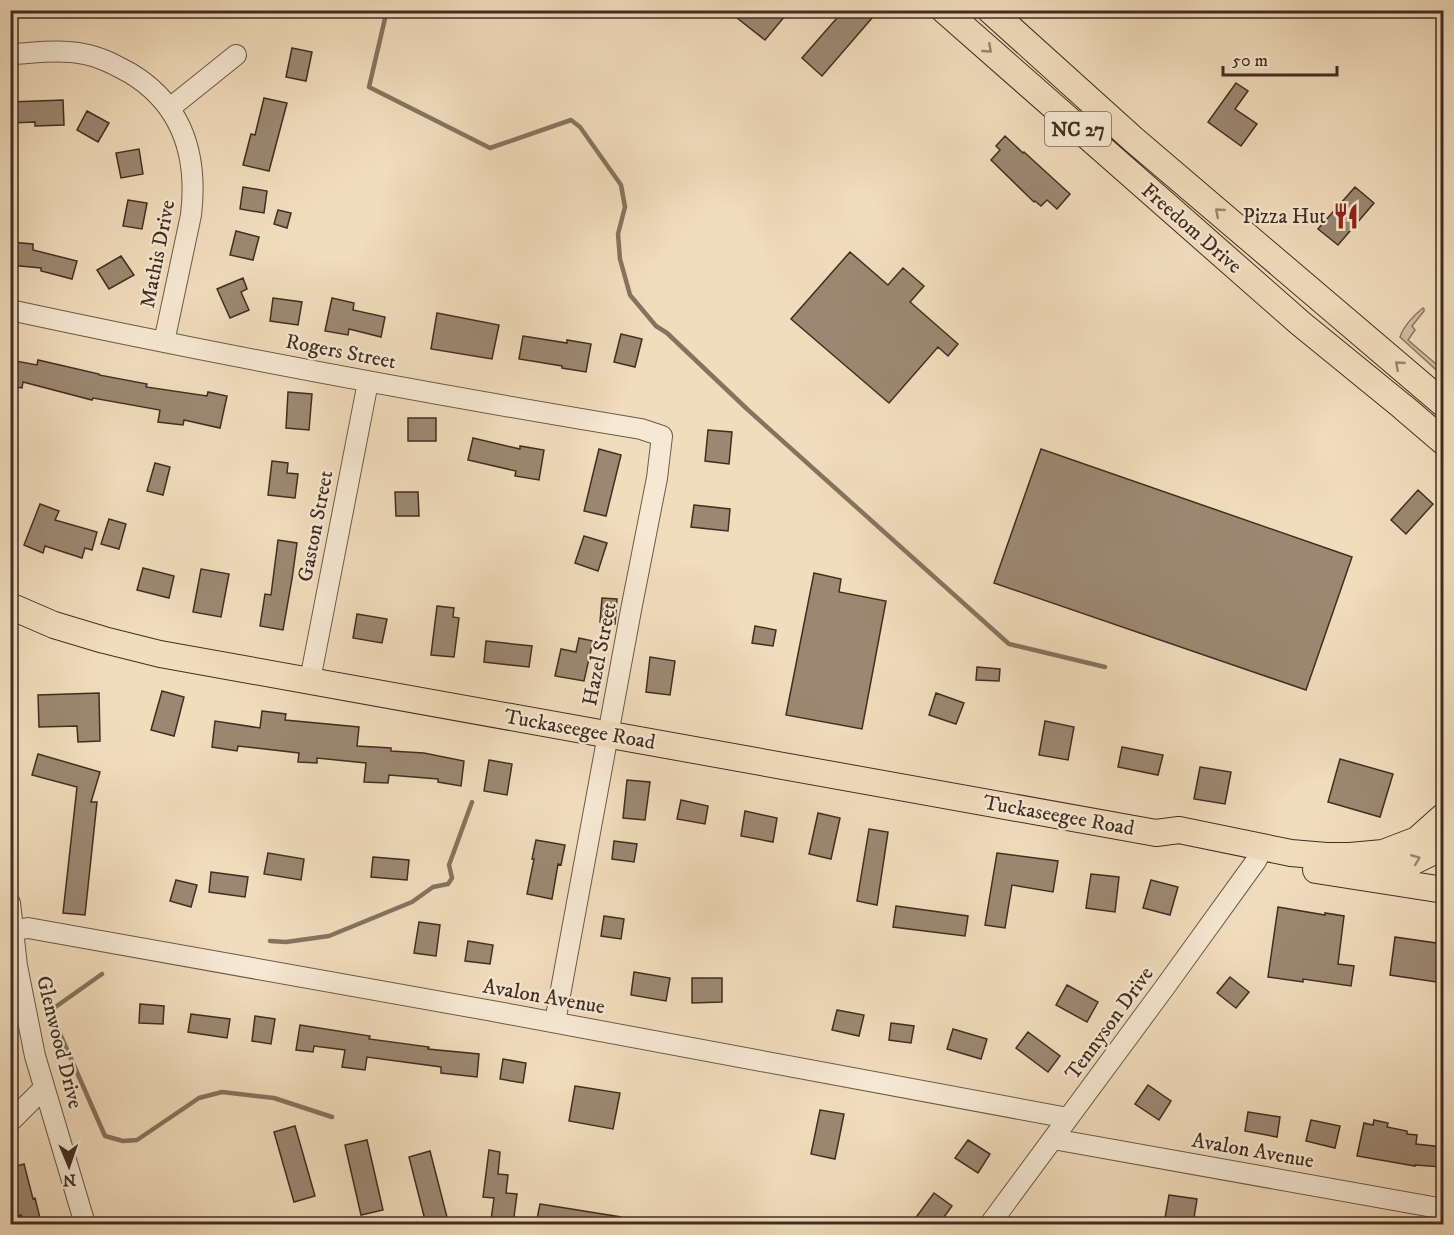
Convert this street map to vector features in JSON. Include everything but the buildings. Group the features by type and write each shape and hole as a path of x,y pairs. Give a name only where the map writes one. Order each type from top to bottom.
{"main road":[{"name":"Freedom Drive","path":"944,10 1300,323 1404,407 1443,442"},
{"name":"Freedom Drive","path":"990,10 1134,140 1443,404"},
{"path":"1300,323 1324,332 1357,354 1370,350 1376,345"},
{"name":"Tuckaseegee Road","path":"10,606 54,625 160,654 1155,833 1174,843 1260,854 1316,870 1381,868 1412,862 1443,847"},
{"path":"1443,817 1440,830 1443,847"},
{"name":"Tuckaseegee Road","path":"1260,854 1291,852 1350,856 1383,853 1416,840 1443,817"},
{"path":"1316,870 1443,890"}],"street":[{"name":"Mathis Drive","path":"10,54 68,52 98,57 113,63 144,82 170,108 180,127 191,161 193,202 164,342"},
{"path":"170,108 236,55"},
{"name":"Rogers Street","path":"10,310 368,382 641,429 662,436"},
{"name":"Gaston Street","path":"310,680 368,382"},
{"name":"Hazel Street","path":"555,1022 657,478 662,436"},
{"name":"Tennyson Drive","path":"990,1224 1166,987 1260,854"},
{"name":"Glenwood Drive","path":"10,903 19,978 35,1056 85,1224"},
{"name":"Avalon Avenue","path":"12,930 28,928 555,1022 1068,1118"},
{"path":"10,1122 44,1088"},
{"name":"Avalon Avenue","path":"1053,1139 1443,1209"}],"shaded area":[{"path":"1423,308 1424,311 1412,326 1415,330 1408,340 1443,370 1443,376 1400,337 1409,321"}],"waterway":[{"path":"387,10 369,87 490,148 571,120 580,127 621,185 625,207 618,234 620,259 630,295 656,326 667,333 747,409 1009,644 1105,667"},
{"path":"270,941 286,942 329,936 412,902 433,887 448,884 452,878 449,865 472,802"},
{"path":"102,974 54,1008 54,1020 105,1136 123,1141 137,1140 199,1098 222,1092 274,1098 332,1117"}],"place":[{"name":"Pizza Hut","path":"1346,216"}]}
